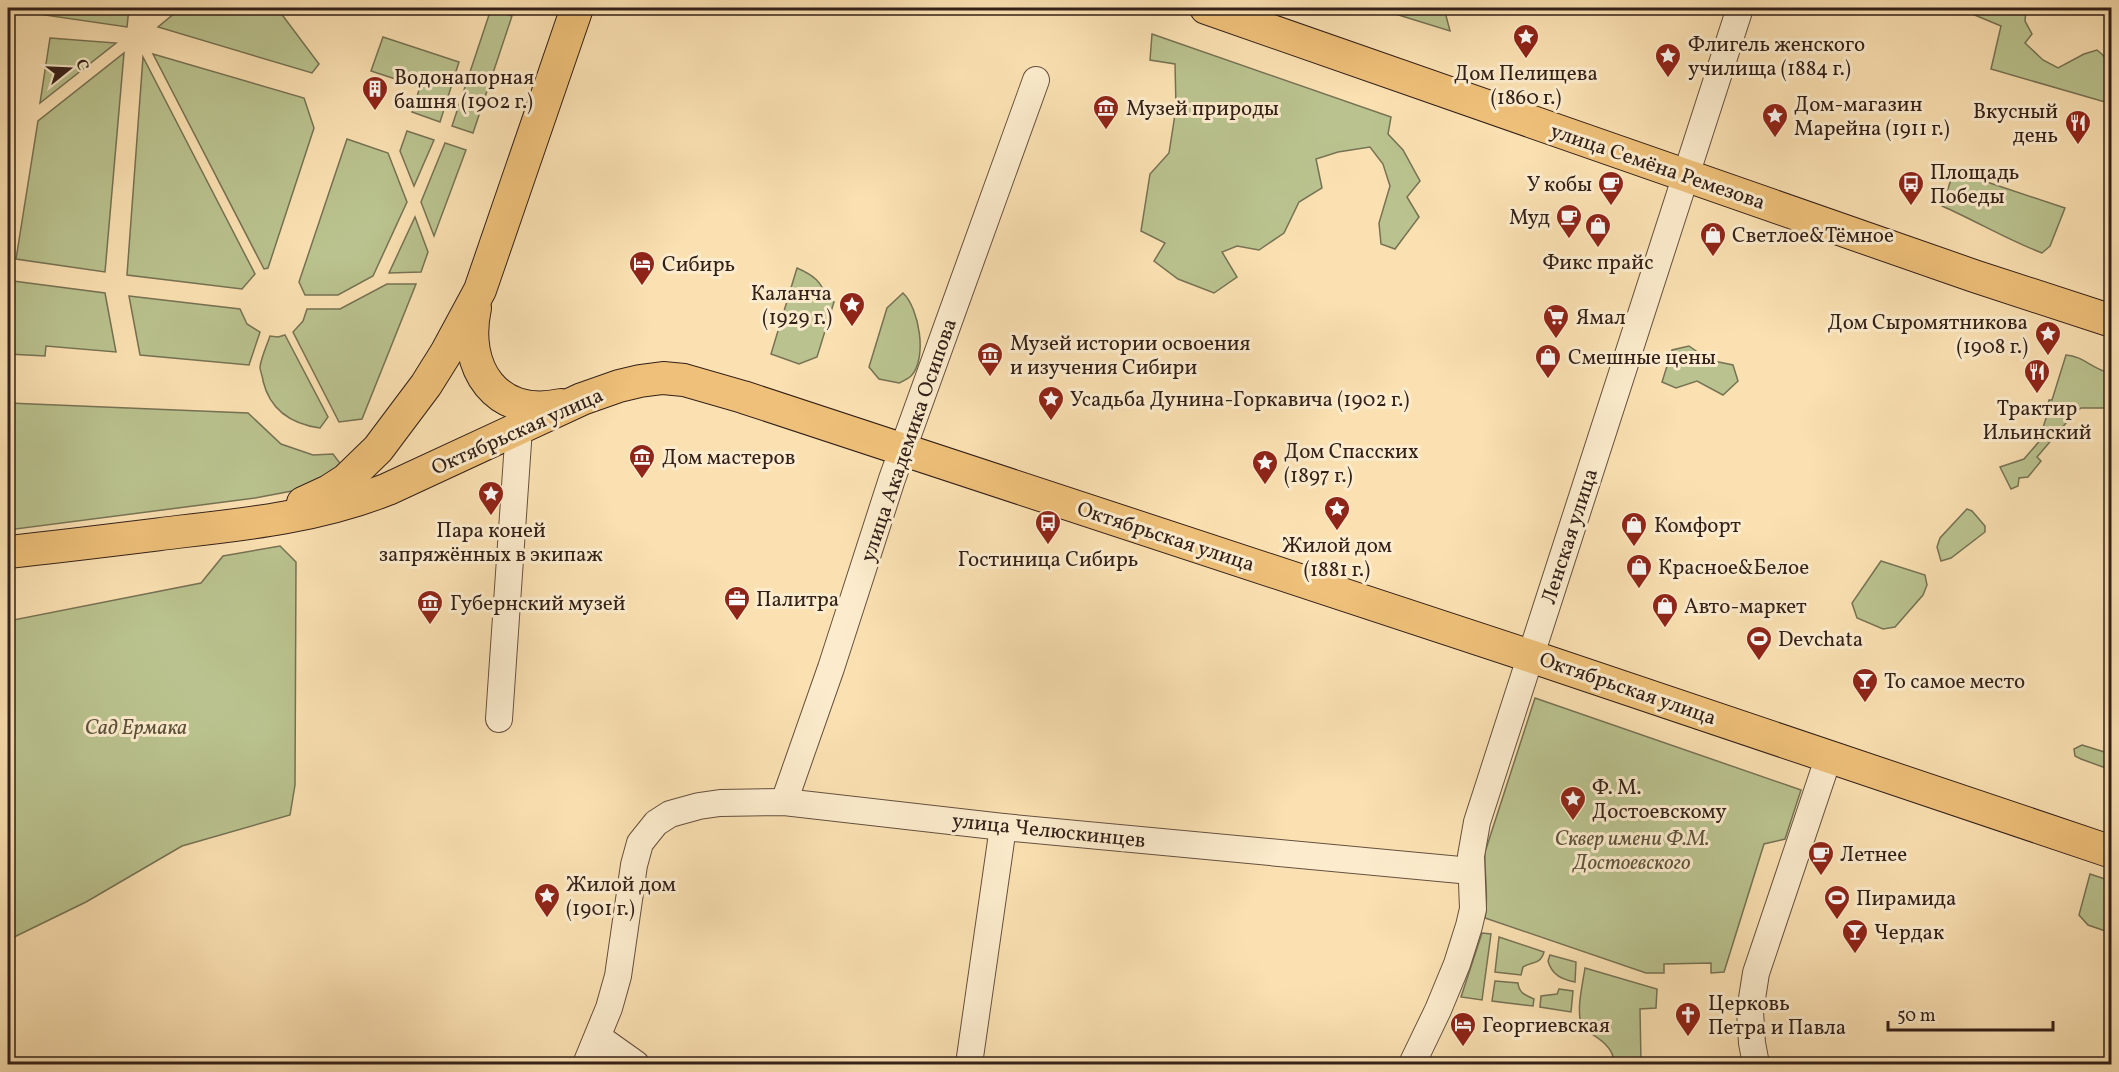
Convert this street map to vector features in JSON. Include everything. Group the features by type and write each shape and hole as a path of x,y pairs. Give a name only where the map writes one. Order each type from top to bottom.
{"main road":[{"path":"577,8 480,290 472,323 472,343 475,360 492,389 504,399 533,407 551,406 582,399"},
{"name":"улица Семёна Ремезова","path":"1206,8 2027,295 2112,321"},
{"path":"8,552 222,527 276,512 329,491 358,470 378,449 426,385 480,290"},
{"name":"Октябрьская улица","path":"222,527 289,518 357,501 422,474 582,399 640,381 663,378 684,380 903,449 1530,656 2112,852"}],"street":[{"name":"Ленская улица","path":"1412,1065 1438,1010 1464,945 1473,909 1471,856 1475,831 1740,8"},
{"name":"улица Академика Осипова","path":"784,802 903,449 1036,81"},
{"path":"499,720 519,428"},
{"path":"1756,1065 1750,1011 1756,973 1828,756"},
{"name":"улица Челюскинцев","path":"598,1037 618,976 634,865 640,843 656,824 670,814 720,803 784,802 906,814 1003,827 1471,871"},
{"path":"969,1065 1003,827"},
{"path":"586,1065 598,1037 636,1065"}],"green space":[{"path":"18,8 129,8 127,27 17,11"},
{"path":"181,8 277,8 319,64 312,73 158,27"},
{"path":"1386,8 1444,8 1450,31 1389,12"},
{"path":"1958,8 2020,8 2026,11 2025,21 2032,34 2025,43 2043,60 2058,68 2084,54 2097,50 2107,61 2112,73 2111,101 2105,102 1991,69 2001,26"},
{"path":"491,9 512,16 473,133 452,126"},
{"path":"1152,34 1391,117 1388,134 1403,150 1420,181 1407,197 1419,217 1395,249 1381,244 1379,223 1390,186 1383,164 1370,147 1338,152 1316,159 1322,188 1299,202 1284,233 1259,250 1237,246 1222,252 1237,277 1214,293 1178,279 1154,261 1165,243 1141,231 1150,174 1169,153 1176,108 1175,64 1150,60"},
{"path":"383,37 459,62 440,122 412,112 420,87 371,71"},
{"path":"50,38 116,43 40,103"},
{"path":"124,53 105,272 16,259 38,121"},
{"path":"153,54 304,98 314,128 268,268 264,269"},
{"path":"143,57 255,274 242,289 127,275"},
{"path":"407,131 434,140 414,186 400,151"},
{"path":"347,139 388,153 407,202 373,276 338,295 305,295 299,282"},
{"path":"445,143 466,150 434,236 421,202"},
{"path":"1954,171 2065,208 2050,246 2042,253 1942,206"},
{"path":"415,217 428,252 421,272 389,273"},
{"path":"797,268 816,280 826,299 834,302 817,357 799,364 771,354"},
{"path":"13,281 105,293 116,352 46,346 45,356 8,354 8,296 11,296"},
{"path":"387,284 416,284 362,419 339,422 293,332 303,321 307,309 340,309"},
{"path":"903,293 909,300 917,321 920,346 916,368 910,377 899,383 879,379 869,367 887,308"},
{"path":"129,296 240,309 247,324 260,332 249,365 140,355"},
{"path":"285,335 328,417 320,428 300,423 284,414 277,408 266,391 260,369 263,356 270,336"},
{"path":"1689,346 1709,360 1733,365 1738,381 1723,395 1697,381 1676,388 1662,382 1672,350"},
{"path":"2066,355 2111,373 2111,397 2108,408 2081,408 2066,419 2066,423 2037,457 2041,461 2028,477 2019,478 2018,486 2011,489 2000,467 2024,459 2043,437 2040,437 2048,412 2046,411 2049,400 2052,400"},
{"path":"8,403 248,413 281,444 313,455 333,454 342,466 308,488 255,498 8,530"},
{"path":"1967,509 1972,511 1985,526 1985,532 1951,558 1941,561 1937,547 1940,538"},
{"name":"Сад Ермака","path":"280,546 296,562 295,785 290,815 182,846 86,902 8,940 8,621 201,583 223,556"},
{"path":"1881,561 1925,575 1927,585 1923,595 1895,627 1883,629 1857,618 1852,603"},
{"name":"Сквер имени Ф.М. Достоевского","path":"1535,698 1801,790 1785,839 1764,844 1724,972 1711,973 1711,963 1664,964 1664,973 1646,973 1485,918 1487,902 1485,852"},
{"path":"2082,745 2111,754 2111,770 2075,756 2074,749"},
{"path":"2090,874 2111,881 2111,933 2088,925 2079,915"},
{"path":"1482,933 1491,934 1482,1000 1461,997"},
{"path":"1499,937 1544,952 1538,961 1523,967 1521,975 1495,972"},
{"path":"1550,955 1576,962 1575,982 1561,978 1555,973 1548,961"},
{"path":"1585,968 1657,989 1656,1008 1640,1009 1641,1064 1614,1064 1608,1047 1582,1028 1580,1006"},
{"path":"1495,981 1518,983 1525,995 1534,999 1533,1006 1492,1001"},
{"path":"1559,989 1573,991 1571,1012 1540,1007 1541,996 1557,994"}],"place":[{"name":"Дом Пелищева (1860 г.)","path":"1526,60"},
{"name":"Флигель женского училища (1884 г.)","path":"1668,79"},
{"name":"Водонапорная башня (1902 г.)","path":"375,112"},
{"name":"Музей природы","path":"1106,131"},
{"name":"Дом-магазин Марейна (1911 г.)","path":"1775,139"},
{"name":"Вкусный день","path":"2078,146"},
{"name":"У кобы","path":"1611,207"},
{"name":"Площадь Победы","path":"1911,207"},
{"name":"Муд","path":"1569,240"},
{"name":"Фикс прайс","path":"1598,249"},
{"name":"Светлое&Тёмное","path":"1713,258"},
{"name":"Сибирь","path":"642,287"},
{"name":"Каланча (1929 г.)","path":"852,328"},
{"name":"Ямал","path":"1556,340"},
{"name":"Дом Сыромятникова (1908 г.)","path":"2048,357"},
{"name":"Музей истории освоения и изучения Сибири","path":"990,378"},
{"name":"Смешные цены","path":"1548,380"},
{"name":"Трактир Ильинский","path":"2037,395"},
{"name":"Усадьба Дунина-Горкавича (1902 г.)","path":"1051,422"},
{"name":"Дом мастеров","path":"642,480"},
{"name":"Дом Спасских (1897 г.)","path":"1265,486"},
{"name":"Пара коней запряжённых в экипаж","path":"491,517"},
{"name":"Жилой дом (1881 г.)","path":"1337,532"},
{"name":"Гостиница Сибирь","path":"1048,546"},
{"name":"Комфорт","path":"1634,548"},
{"name":"Красное&Белое","path":"1639,590"},
{"name":"Палитра","path":"737,622"},
{"name":"Губернский музей","path":"430,626"},
{"name":"Авто-маркет","path":"1665,629"},
{"name":"Devchata","path":"1759,662"},
{"name":"То самое место","path":"1865,704"},
{"name":"Ф. М. Достоевскому","path":"1573,822"},
{"name":"Летнее","path":"1821,877"},
{"name":"Жилой дом (1901 г.)","path":"547,919"},
{"name":"Пирамида","path":"1837,921"},
{"name":"Чердак","path":"1855,955"},
{"name":"Церковь Петра и Павла","path":"1688,1038"},
{"name":"Георгиевская","path":"1463,1048"}]}
